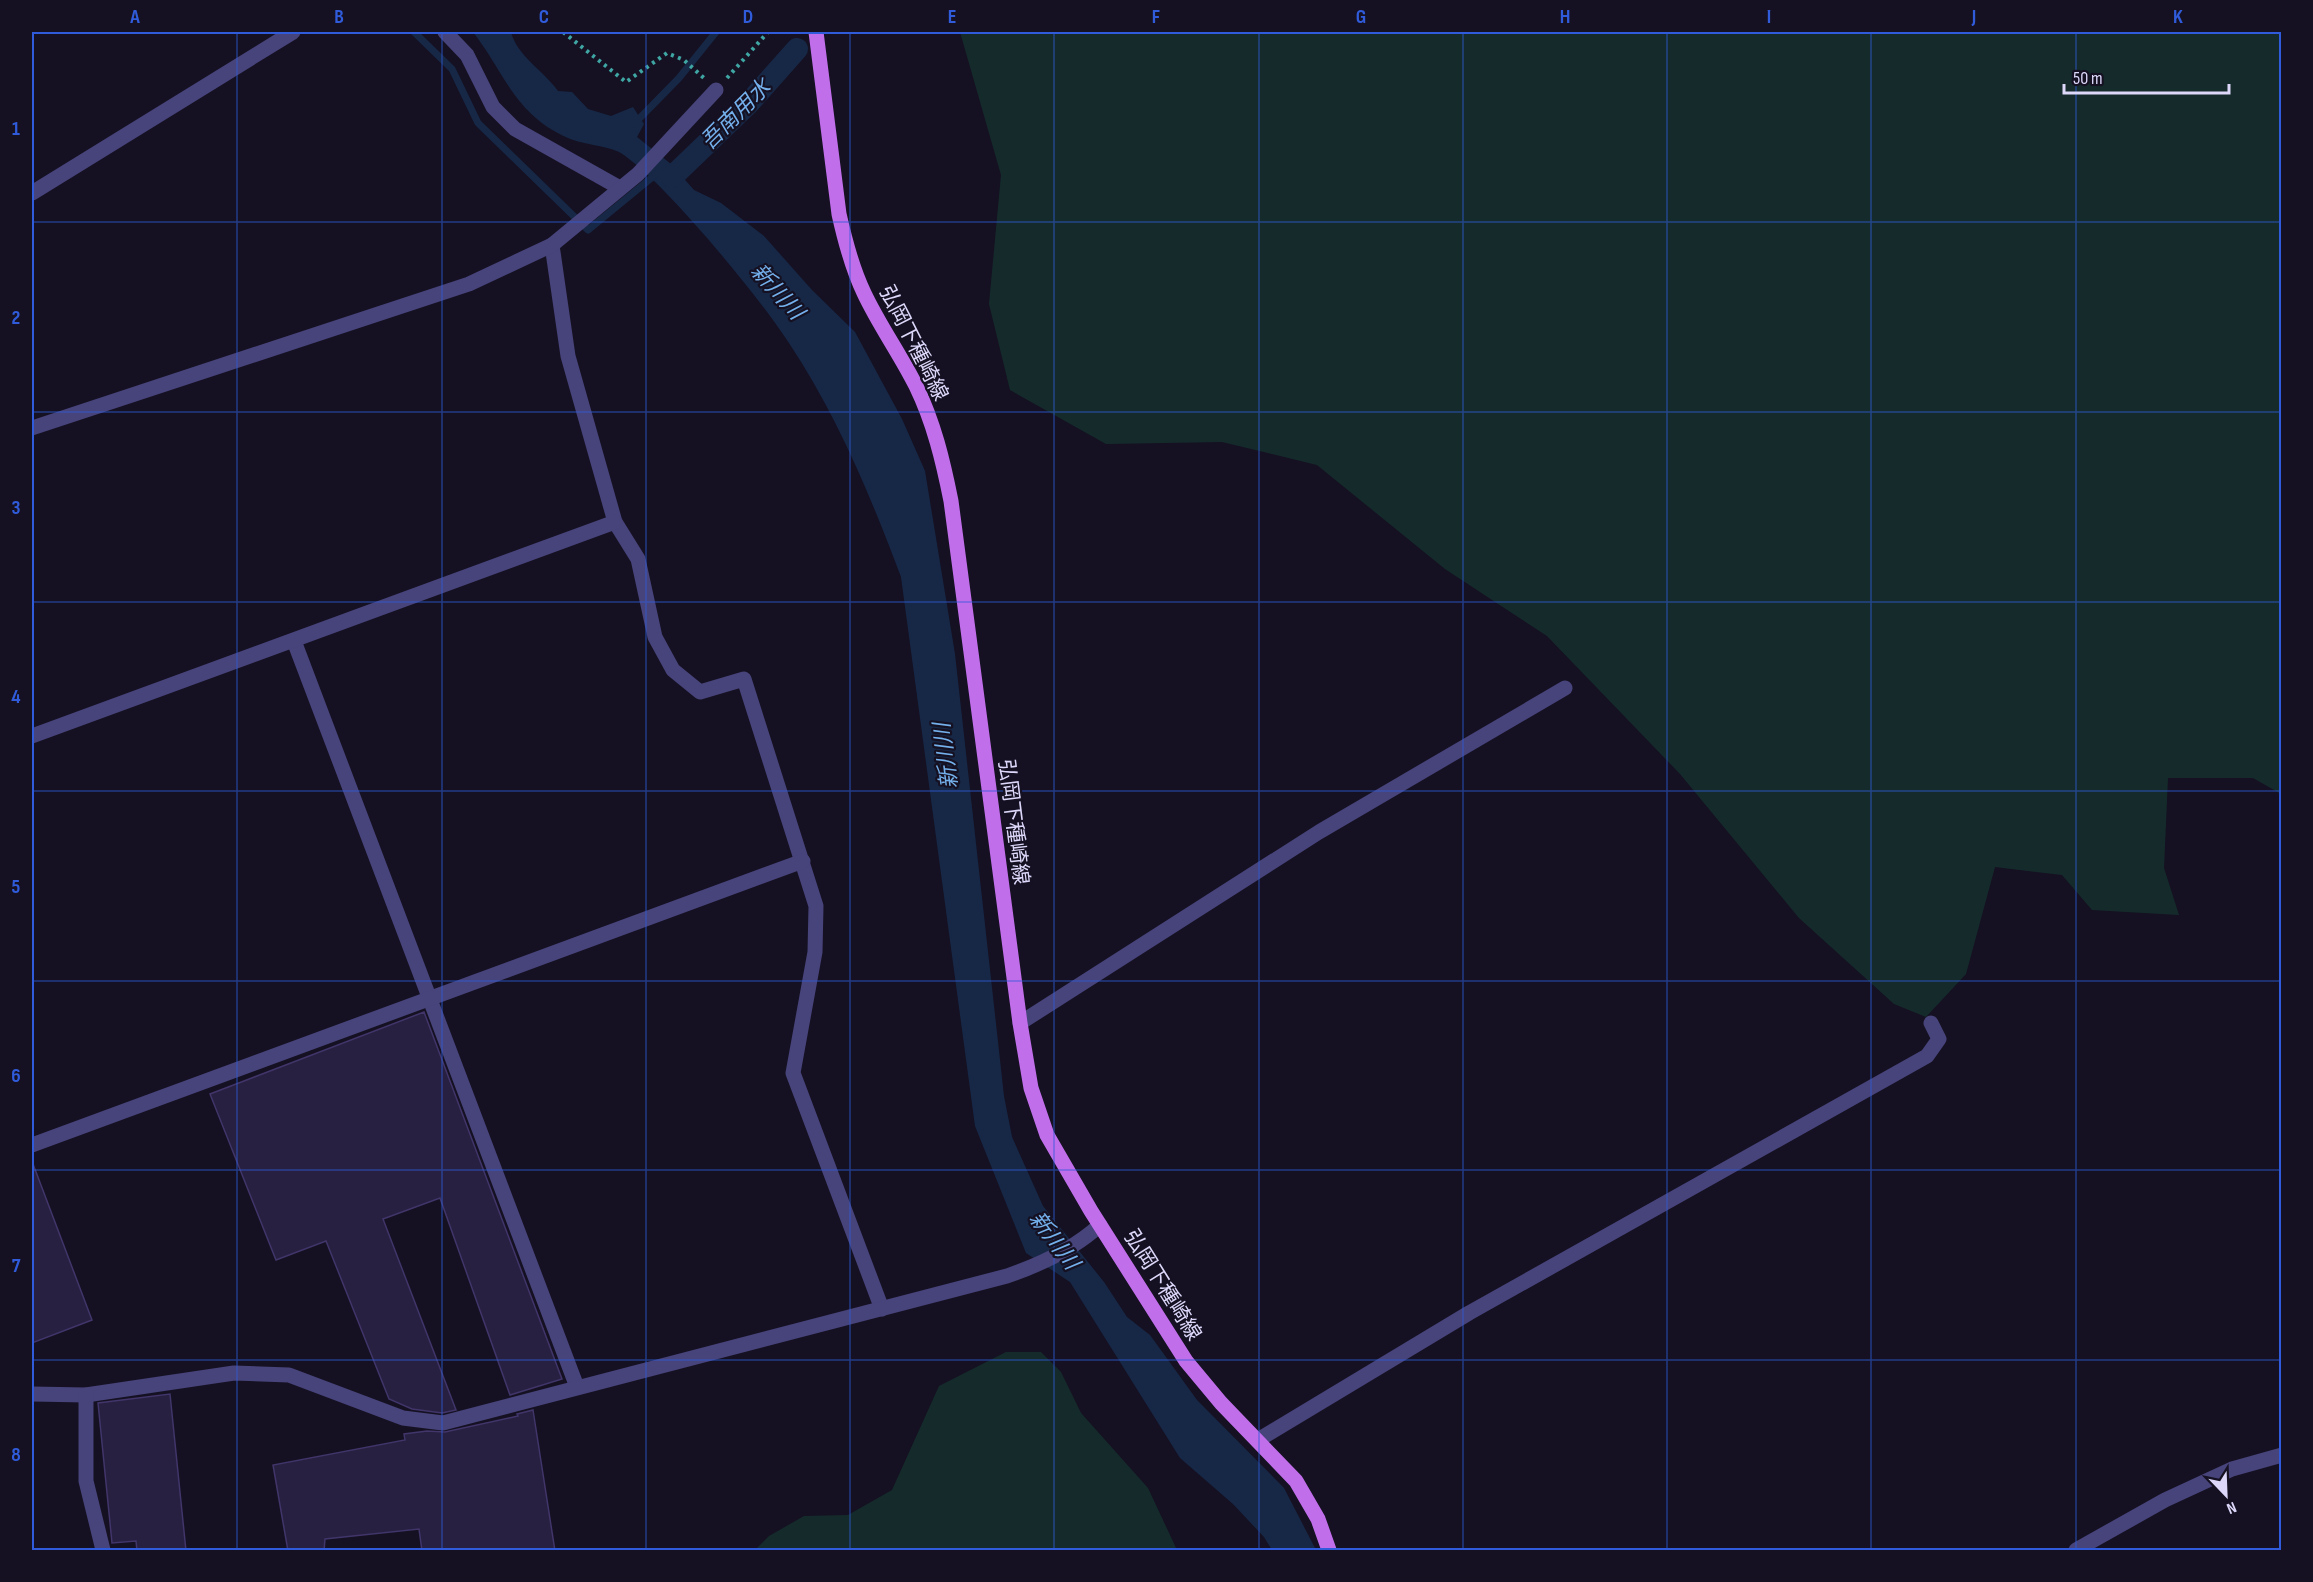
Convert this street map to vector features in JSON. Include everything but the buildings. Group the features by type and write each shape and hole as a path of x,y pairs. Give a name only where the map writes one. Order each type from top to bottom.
{"main road":[{"name":"弘岡下種崎線","path":"816,32 839,214 845,242 864,293 916,387 935,430 951,501 1020,1023 1031,1088 1047,1135 1094,1230 1186,1361 1296,1481 1318,1519 1329,1551"}],"street":[{"path":"32,192 293,32"},
{"path":"445,32 467,55 493,107 515,129 620,188"},
{"path":"32,428 469,284 552,245 638,174 669,144 716,90"},
{"path":"552,245 568,356 615,522 638,560 655,638 673,670 700,692 744,679 803,861 816,906 815,952 793,1073 882,1309"},
{"path":"32,736 615,522"},
{"path":"294,641 576,1387"},
{"path":"1020,1023 1319,832 1564,688"},
{"path":"32,1145 803,861"},
{"path":"1258,1440 1469,1313 1927,1056 1939,1040 1931,1023"},
{"path":"32,1394 86,1395 234,1373 289,1376 403,1418 443,1423 1029,1269 1094,1230"},
{"path":"86,1395 86,1481 103,1551"},
{"path":"2076,1551 2165,1500 2232,1469 2282,1455"}],"path":[{"path":"563,32 626,82 667,52 684,60 716,90 768,32"}],"green space":[{"path":"960,32 2281,32 2281,794 2253,778 2168,778 2164,868 2179,915 2092,910 2062,875 1995,867 1966,974 1926,1017 1894,1004 1799,918 1680,774 1547,636 1445,569 1317,465 1222,442 1106,444 1010,390 989,304 1001,175"},
{"path":"1006,1352 1041,1352 1061,1372 1081,1413 1148,1488 1177,1550 755,1550 769,1536 804,1516 848,1515 892,1490 939,1386"}],"water":[{"name":"新川川","path":"473,32 511,32 519,49 558,91 572,92 588,109 611,116 633,107 644,124 637,137 671,164 694,190 721,203 764,236 812,290 855,332 902,419 925,471 955,654 1004,1096 1012,1137 1043,1206 1104,1282 1127,1317 1150,1335 1197,1400 1284,1488 1316,1550 1272,1550 1264,1537 1233,1504 1180,1458 1070,1282 1026,1253 975,1126 901,577 852,457 823,399 789,343 760,303 708,239 668,195 636,164 619,152 568,138 535,117 512,91"}],"waterway":[{"path":"414,32 452,69 478,123 588,230 655,175"},
{"path":"634,124 679,78 716,32"},
{"name":"吾南用水","path":"672,177 749,103 797,49"}]}
